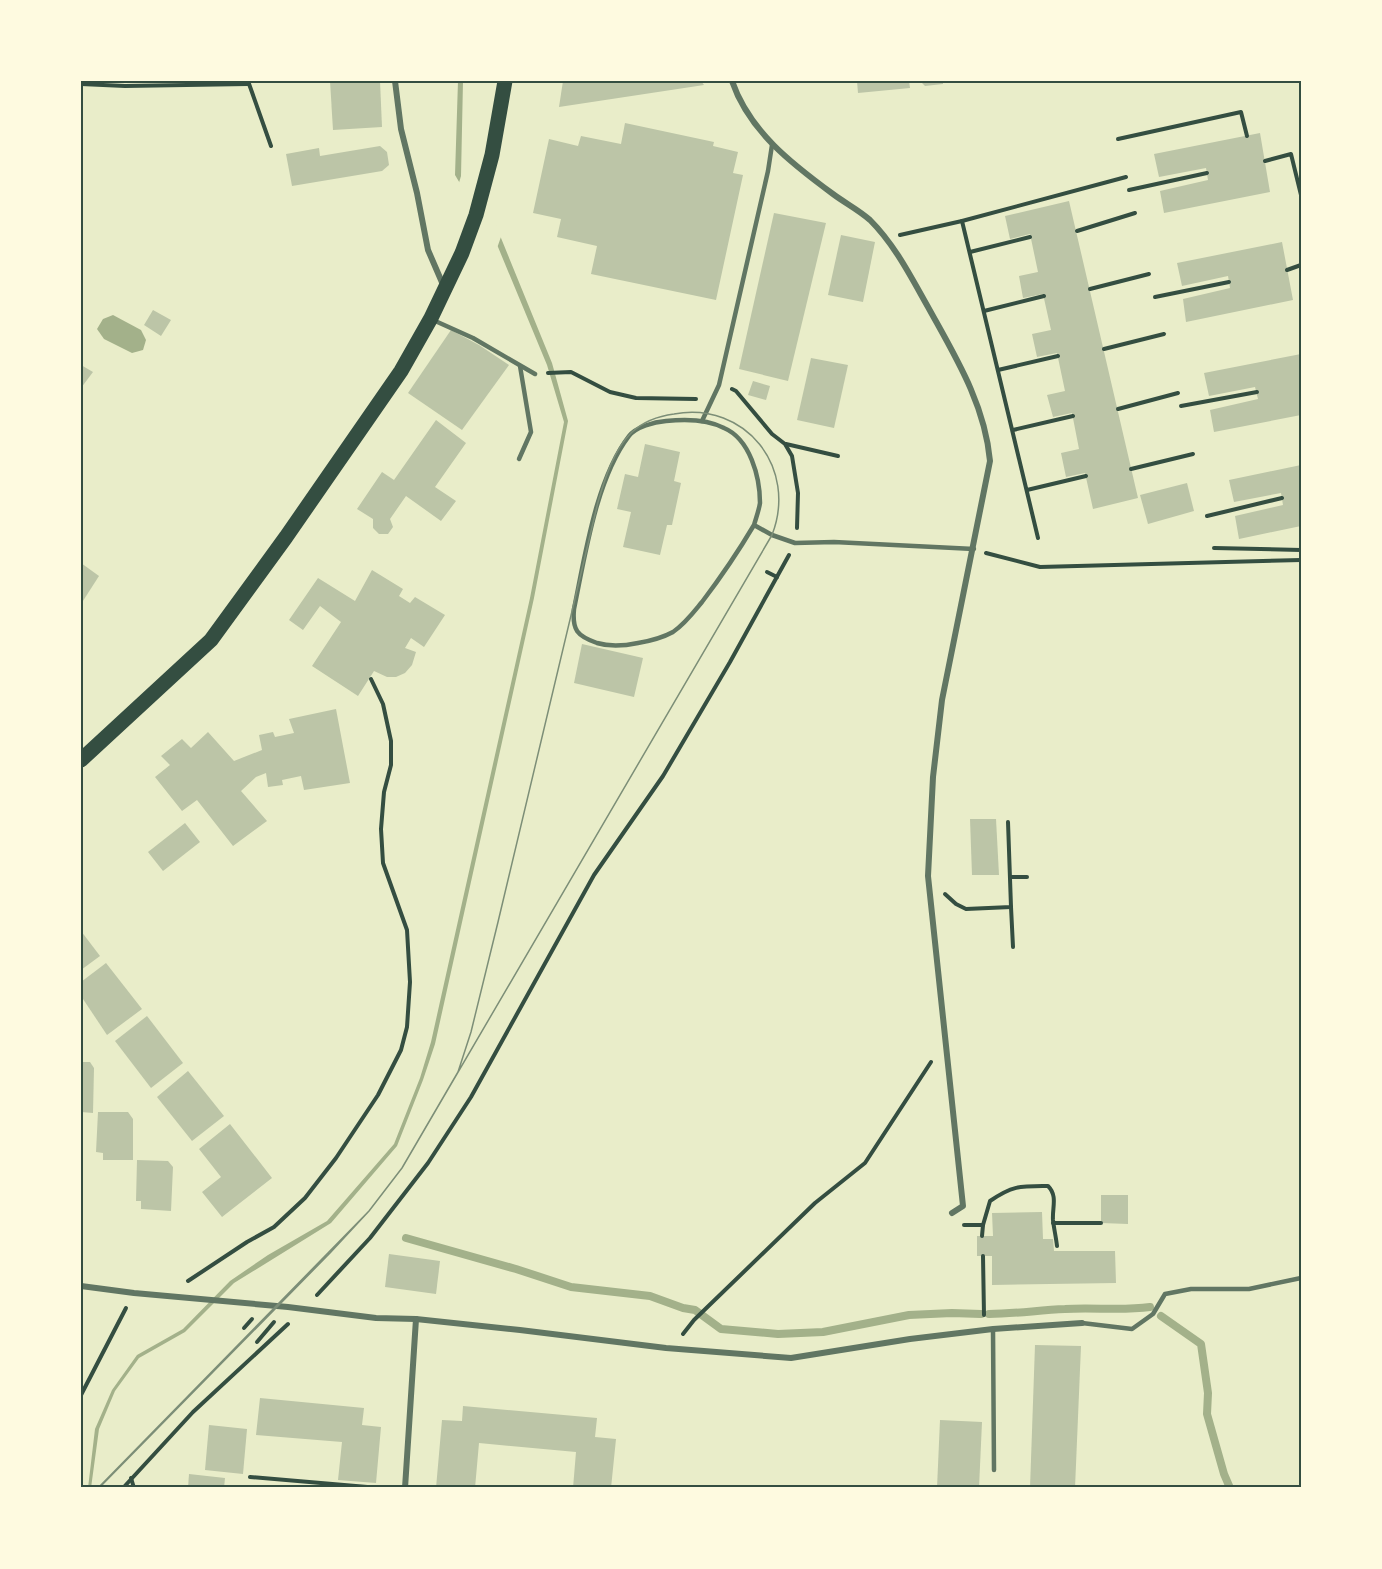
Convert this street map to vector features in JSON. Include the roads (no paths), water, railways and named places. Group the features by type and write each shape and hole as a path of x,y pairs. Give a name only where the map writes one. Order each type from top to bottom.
{"main road":[{"path":"81,760 212,640 401,371 431,318 462,253 487,176 505,81"}],"street":[{"path":"395,81 403,137 428,250 445,289"},
{"path":"732,81 739,102 772,145 831,193 868,218 887,238 911,276 968,380 977,401 988,441 990,461 942,700 933,777 928,876 963,1206 952,1213"},
{"path":"81,1286 376,1318 416,1319 666,1348 791,1358 910,1339 993,1329 1082,1323"},
{"path":"405,1488 416,1319"}],"lane":[{"path":"702,421 719,385 772,145"},
{"path":"431,318 473,338 535,374"},
{"path":"519,459 531,432 520,365"},
{"path":"674,420 702,421 726,428 741,442 750,458 759,492 760,506 754,525 730,566 690,618 674,632 660,638 623,646 599,644 584,638 577,632 573,623 574,611 605,479 630,434 649,424 674,420"},
{"path":"754,525 772,535 795,543 834,542 974,549"},
{"path":"1082,1323 1132,1329 1153,1314 1165,1294 1191,1289 1250,1289 1301,1278"},
{"path":"993,1329 994,1470"}],"waterway":[{"path":"406,1238 571,1287 650,1296 695,1310 721,1329 778,1334 823,1332 909,1315 981,1314"},
{"path":"989,1314 1150,1307"},
{"path":"1161,1316 1201,1344 1208,1393 1207,1414 1230,1488"}],"tram line":[{"path":"98,1488 369,1211 402,1168 458,1072 471,1032 598,502 615,455 632,432 641,425 674,414 700,413 723,418 744,429 760,444 771,464 778,486 778,510 772,535 402,1168 369,1211 330,1253 99,1488"}]}
